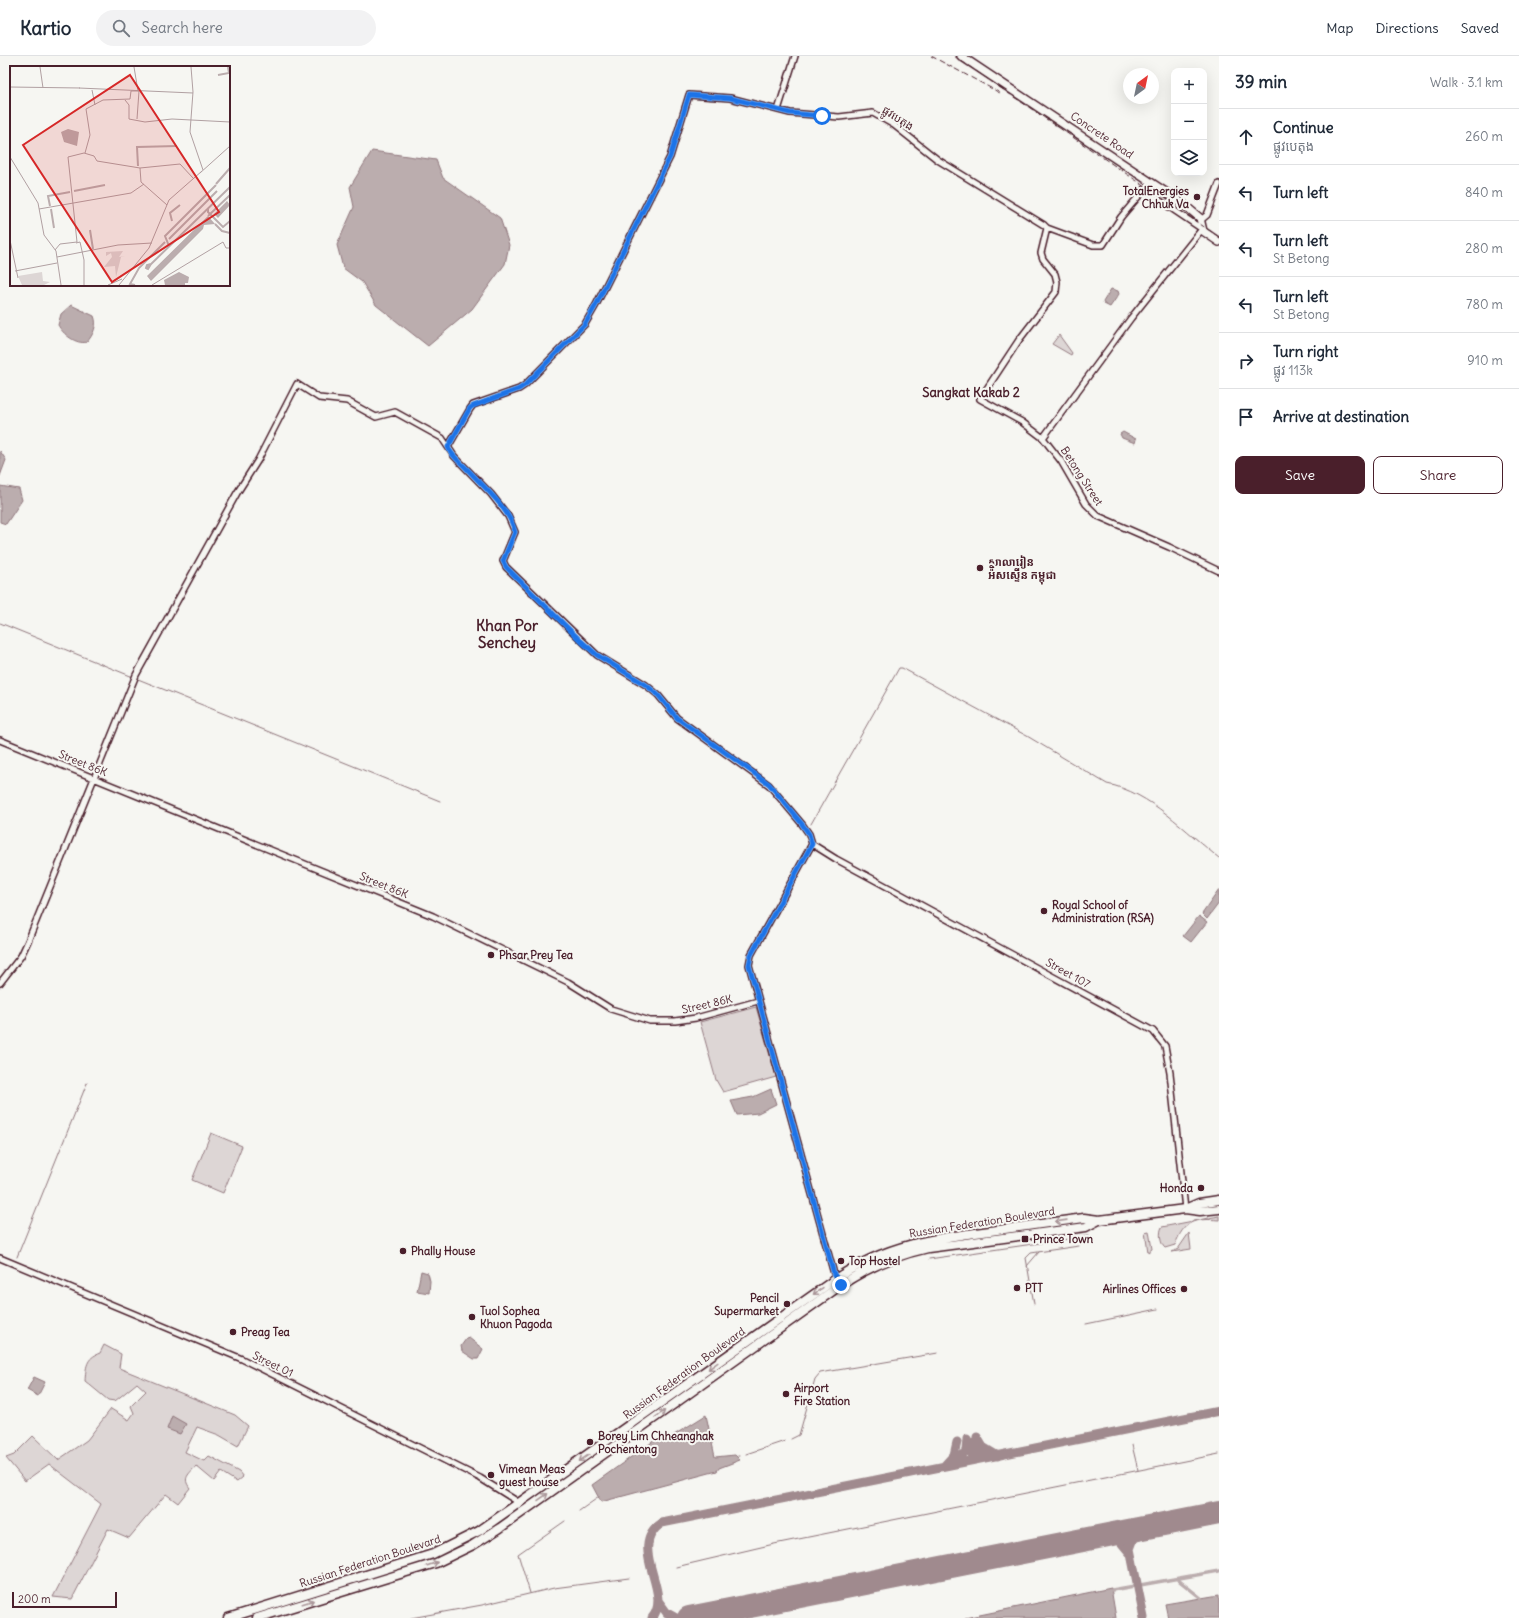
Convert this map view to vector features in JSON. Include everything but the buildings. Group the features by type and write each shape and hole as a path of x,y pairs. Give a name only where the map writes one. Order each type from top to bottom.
{"highway":[{"name":"Russian Federation Boulevard","path":"1185,1209 1199,1203 1219,1200"},
{"name":"Russian Federation Boulevard","path":"257,1618 436,1563 482,1540 521,1508 873,1257 926,1240 1084,1218 1099,1220 1185,1209 1200,1211 1219,1209"},
{"name":"Russian Federation Boulevard","path":"228,1618 433,1554 479,1532 521,1508"}],"main road":[{"name":"Concrete Road","path":"961,56 1182,203 1201,220"},
{"path":"1201,220 1202,229 1219,242"}],"street":[{"path":"778,110 795,56"},
{"name":"ផ្លូវបេតុង","path":"448,447 470,408 519,389 525,385 585,324 607,284 670,157 689,95 730,98 790,113 831,116 868,113 877,115 894,125 938,160 1047,228 1093,245 1103,245 1121,217 1144,190 1202,229"},
{"path":"1201,220 1207,215 1219,184"},
{"name":"Betong Street","path":"1047,228 1042,253 1043,258 1055,274 1057,282 1056,292 1019,340 980,399 1022,422 1043,438 1058,457 1093,513 1219,571"},
{"path":"1043,438 1131,318 1202,229"},
{"path":"0,983 21,956 28,941 135,678 237,493 258,460 297,384 319,398 347,401 376,417 382,417 392,412 398,413 436,434 454,456 486,488 508,516 515,532 503,561 506,567 597,655 646,685 658,695 677,718 769,784 790,808 812,839 812,844 751,955 750,970 839,1281"},
{"name":"Street 86K","path":"0,740 433,916 568,982 611,1009 650,1021 675,1021 696,1018 758,1001"},
{"name":"Street 107","path":"812,844 836,859 1153,1031 1165,1046 1170,1073 1185,1209"},
{"name":"Street 01","path":"0,1258 242,1359 480,1478 515,1500 521,1508"}],"shaded area":[{"path":"372,151 436,160 443,178 500,218 509,245 505,264 472,309 428,346 376,305 362,282 343,268 337,245 354,207 350,187"},
{"path":"1111,289 1118,291 1119,294 1110,307 1103,302"},
{"path":"71,305 94,316 94,330 87,342 79,342 70,338 58,325 61,314"},
{"path":"1059,335 1072,353 1071,355 1052,344"},
{"path":"1123,432 1136,439 1135,443 1122,438 1120,434"},
{"path":"0,451 6,460 0,476"},
{"path":"0,486 19,489 22,500 6,524 0,522"},
{"path":"1219,890 1219,903 1207,919 1202,914"},
{"path":"1199,916 1207,922 1191,942 1183,936"},
{"path":"756,1007 776,1077 723,1092 716,1080 700,1022"},
{"path":"771,1089 776,1104 758,1113 737,1115 731,1101 753,1097"},
{"path":"211,1133 242,1146 223,1193 192,1180"},
{"path":"1219,1216 1219,1220 1203,1220 1191,1223 1182,1231 1175,1245 1165,1248 1163,1246 1160,1235 1162,1227"},
{"path":"1149,1231 1152,1249 1148,1252 1145,1232"},
{"path":"1189,1233 1191,1249 1172,1252 1178,1249"},
{"path":"421,1271 428,1273 430,1281 429,1293 417,1291"},
{"path":"469,1338 483,1349 478,1359 474,1359 462,1351 461,1346 466,1339"},
{"path":"104,1345 121,1354 119,1368 235,1415 248,1426 238,1446 219,1435 197,1427 185,1452 204,1461 209,1456 239,1472 243,1477 237,1482 221,1472 214,1481 196,1466 187,1476 188,1485 190,1488 178,1503 166,1494 129,1538 108,1529 72,1599 53,1597 101,1504 49,1464 25,1481 6,1458 14,1455 33,1436 58,1460 87,1440 111,1409 129,1420 134,1413 131,1406 146,1391 137,1383 115,1401 108,1400 85,1381 89,1360 100,1353"},
{"path":"34,1377 45,1382 38,1396 27,1390"},
{"path":"706,1415 715,1457 735,1455 740,1460 719,1468 717,1471 601,1502 592,1485 655,1440 666,1440"},
{"path":"172,1416 186,1424 180,1434 167,1429"},
{"path":"1111,1588 1116,1618 965,1618"},
{"path":"1219,1595 1219,1618 1168,1618 1165,1604"}],"waterway":[{"path":"0,623 133,677"},
{"path":"811,824 899,668 902,668 1027,736 1107,784 1123,788 1138,795 1167,814 1219,858"},
{"path":"138,679 440,801"},
{"path":"17,1257 87,1083"},
{"path":"929,1259 1089,1236"},
{"path":"1034,1304 1026,1258 1031,1253 1079,1246"},
{"path":"1027,1266 1039,1252"},
{"path":"1086,1324 1158,1309"},
{"path":"791,1439 799,1435 815,1379 820,1373 938,1353"},
{"path":"746,1454 785,1441"},
{"path":"1132,1445 1138,1470"},
{"path":"676,1567 774,1544 1219,1454"},
{"path":"579,1511 599,1497"},
{"path":"530,1593 518,1554 565,1521"},
{"path":"1112,1590 1219,1571"},
{"path":"411,1618 482,1605 554,1588 629,1578"},
{"path":"1177,1579 1201,1598"}],"taxiway":[{"path":"652,1618 657,1607 658,1596 648,1557 648,1544 652,1533 662,1523 1219,1411"},
{"path":"977,1437 983,1447 998,1456"},
{"path":"972,1455 976,1448 977,1437"},
{"path":"967,1439 974,1451 989,1457"},
{"path":"954,1464 966,1451 967,1439"},
{"path":"944,1466 954,1455 957,1442"},
{"path":"1144,1618 1130,1549 1135,1536 1147,1527"},
{"path":"1103,1536 1120,1541 1130,1553"},
{"path":"659,1602 667,1613 676,1618"}],"runway":[{"path":"689,1618 1219,1513"}],"railway":[{"path":"931,56 1000,93"},
{"path":"954,56 1219,237"}],"place":[{"name":"TotalEnergies Chhuk Va","path":"1197,197"},
{"name":"សាលារៀន អ៉ិសស្ទើន កម្ពុជា","path":"980,568"},
{"name":"Royal School of Administration (RSA)","path":"1044,911"},
{"name":"Phsar Prey Tea","path":"491,955"},
{"name":"Honda","path":"1201,1188"},
{"name":"Prince Town","path":"1025,1239"},
{"name":"Phally House","path":"403,1251"},
{"name":"Top Hostel","path":"841,1261"},
{"name":"PTT","path":"1017,1288"},
{"name":"Airlines Offices","path":"1184,1289"},
{"name":"Pencil Supermarket","path":"787,1304"},
{"name":"Tuol Sophea Khuon Pagoda","path":"472,1317"},
{"name":"Preag Tea","path":"233,1332"},
{"name":"Airport Fire Station","path":"786,1394"},
{"name":"Borey Lim Chheanghak Pochentong","path":"590,1442"},
{"name":"Vimean Meas guest house","path":"491,1475"}],"district":[{"name":"Sangkat Kakab 2","path":"971,392"},
{"name":"Khan Por Senchey","path":"507,634"}],"route":[{"path":"822,116 790,113 759,104 730,98 689,95 670,157 648,205 585,324 525,385 519,389 470,408 448,447 454,456 491,494 508,516 514,528 514,537 503,561 506,567 597,655 646,685 658,695 677,718 712,745 769,784 790,808 812,839 812,844 809,851 751,955 749,965 834,1274 841,1285"}]}
